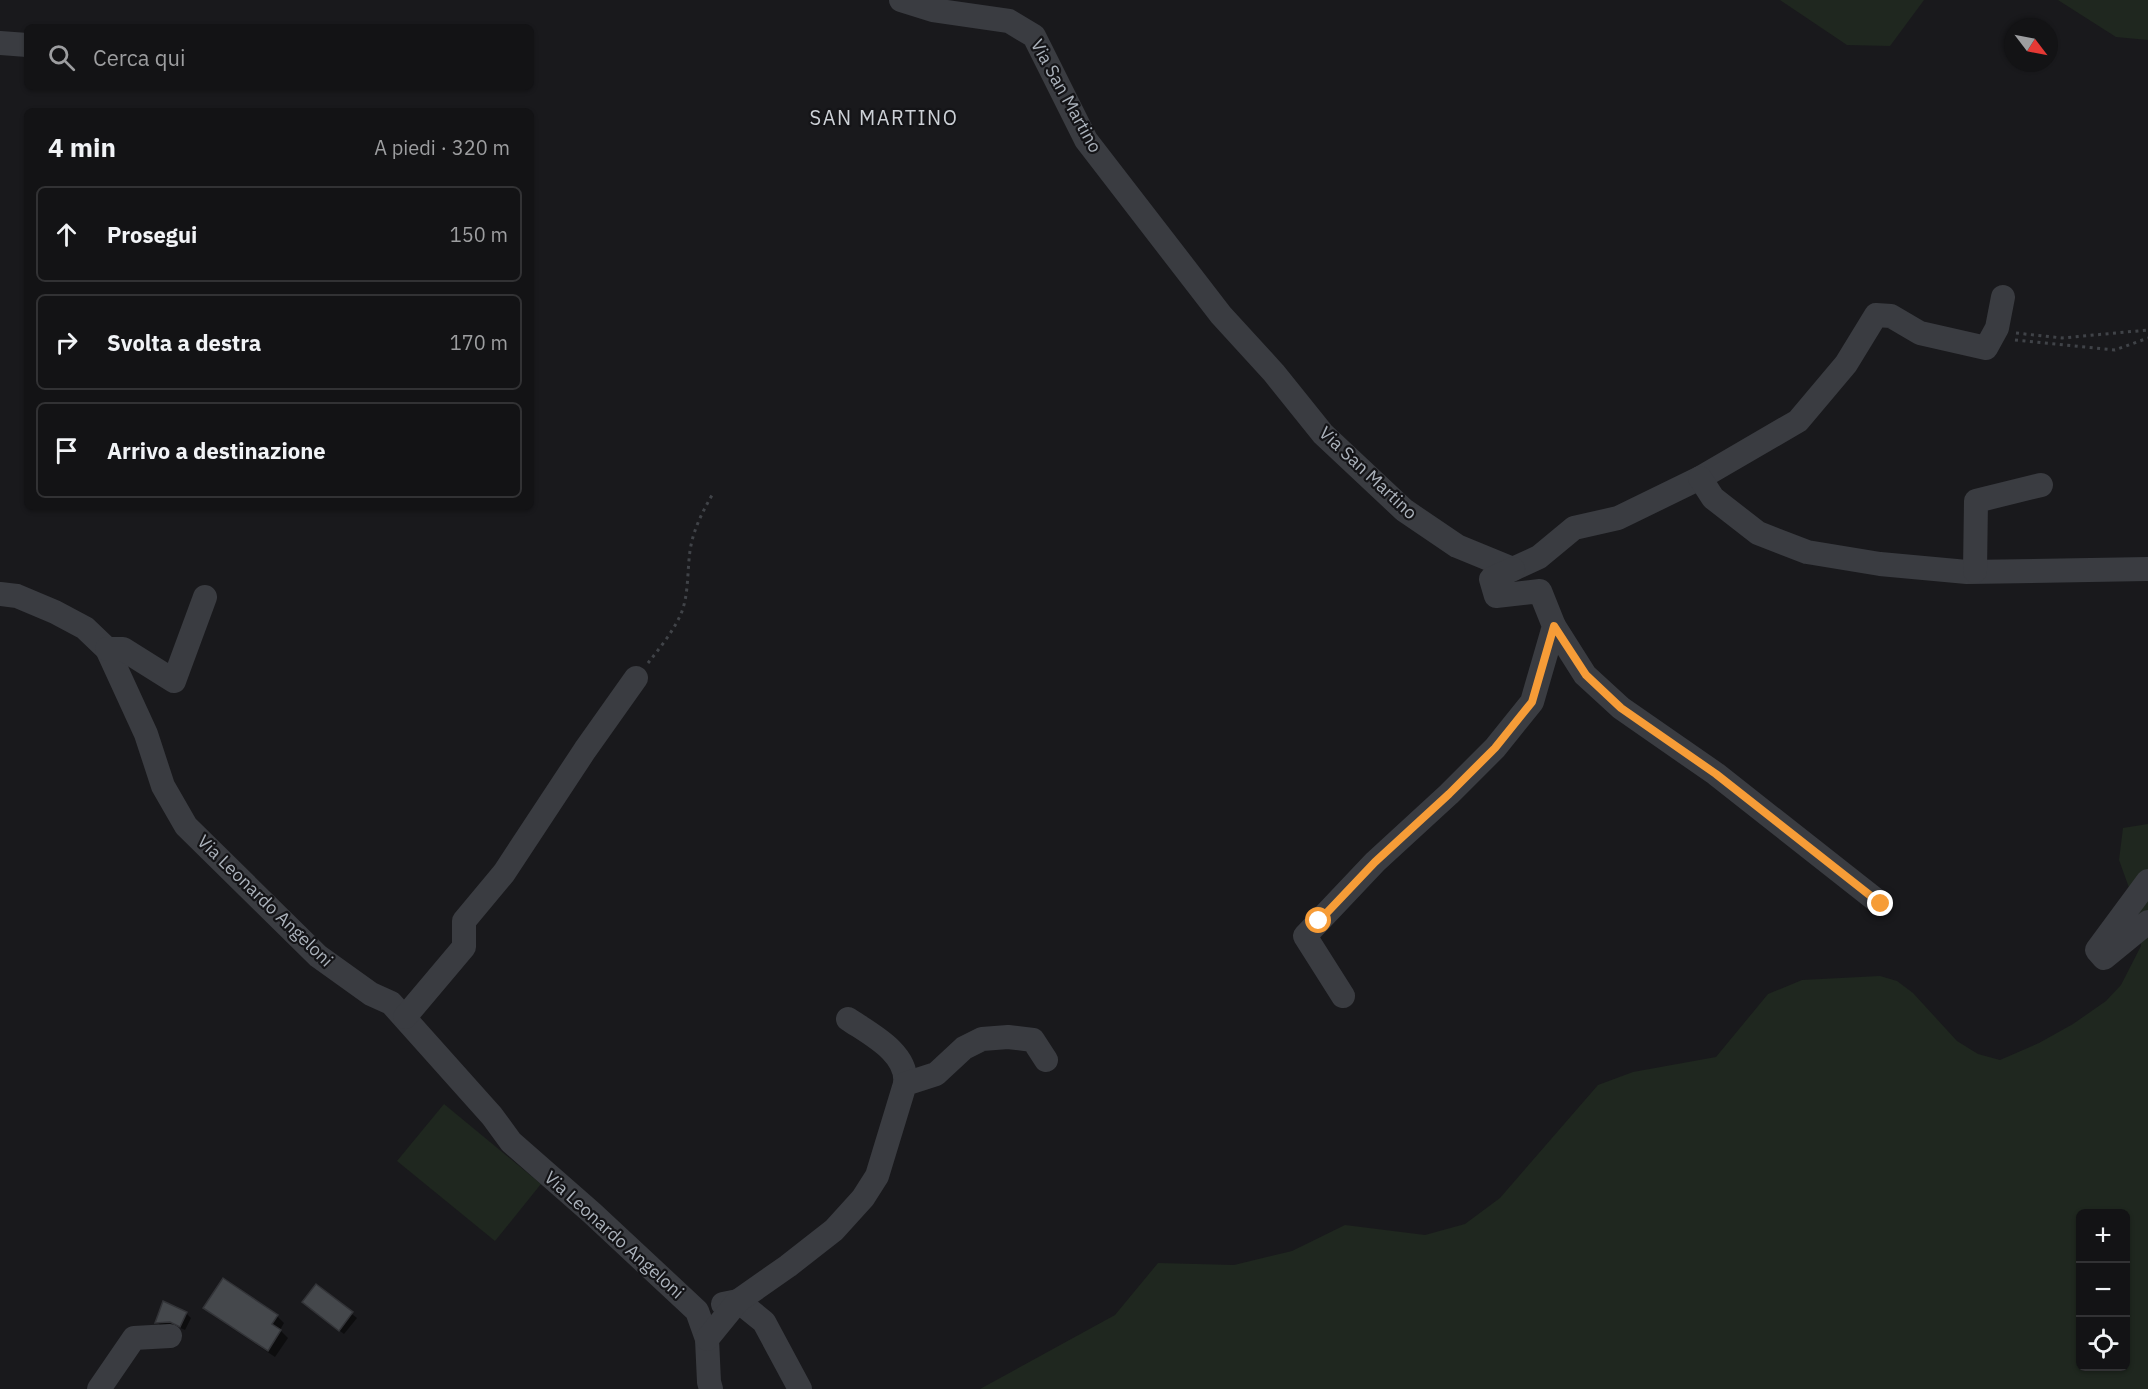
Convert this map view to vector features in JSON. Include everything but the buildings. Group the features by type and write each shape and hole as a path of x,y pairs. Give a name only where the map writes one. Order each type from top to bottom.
{"street":[{"name":"Via San Martino","path":"901,0 933,10 1010,21 1034,36 1086,140 1221,315 1275,373 1323,434 1404,510 1457,546 1513,569"},
{"path":"0,43 24,45"},
{"path":"1881,904 1716,774 1621,708 1586,675 1554,626 1540,591 1496,596 1491,579 1539,556 1574,528 1618,518 1700,478 1798,421 1846,364 1876,315 1891,316 1920,333 1986,348 2005,334 2003,297"},
{"path":"1700,478 1713,498 1758,533 1807,552 1880,564 1975,572 2148,570"},
{"path":"1975,572 1976,501 2041,485"},
{"name":"Via Leonardo Angeloni","path":"0,594 17,596 56,612 85,628 107,649 147,734 163,786 186,826 318,956 371,994 391,1003 492,1116 511,1142 698,1311 707,1339 711,1389"},
{"path":"107,649 123,649 174,681 205,597"},
{"path":"1343,996 1305,936 1375,862 1449,794 1503,738 1532,702 1554,626"},
{"path":"405,1017 464,947 464,921 504,873 585,750 636,678"},
{"path":"2148,881 2097,951 2104,958 2148,922"},
{"path":"707,1339 738,1301 834,1230 863,1198 877,1176 906,1074 897,1056 848,1019"},
{"path":"905,1084 936,1074 964,1048 982,1039 1008,1037 1033,1040 1046,1060"},
{"path":"698,1311 738,1301"},
{"path":"738,1301 764,1322 800,1389"},
{"path":"99,1389 134,1338 170,1336"}],"path":[{"path":"2005,334 2062,338 2148,330"},
{"path":"2005,334 2115,350 2148,338"},
{"path":"636,678 663,644 680,615 688,583 690,550 696,522 712,495"}],"shaded area":[{"path":"1780,0 1924,0 1890,46 1847,45"},
{"path":"2058,0 2148,0 2148,40 2116,37"},
{"path":"2148,824 2148,1389 980,1389 1115,1315 1158,1263 1234,1265 1292,1251 1345,1225 1425,1235 1465,1224 1500,1198 1598,1085 1633,1072 1716,1057 1768,994 1802,980 1880,976 1897,981 1913,993 1957,1041 1978,1054 2000,1060 2039,1043 2073,1024 2106,1001 2121,985 2141,946 2141,921 2119,860 2123,828"},
{"path":"444,1104 541,1184 495,1241 397,1161"}],"district":[{"name":"SAN MARTINO","path":"884,118"}],"route":[{"path":"1319,921 1375,862 1495,748 1532,702 1554,626 1586,675 1621,708 1716,774 1881,904"}]}
